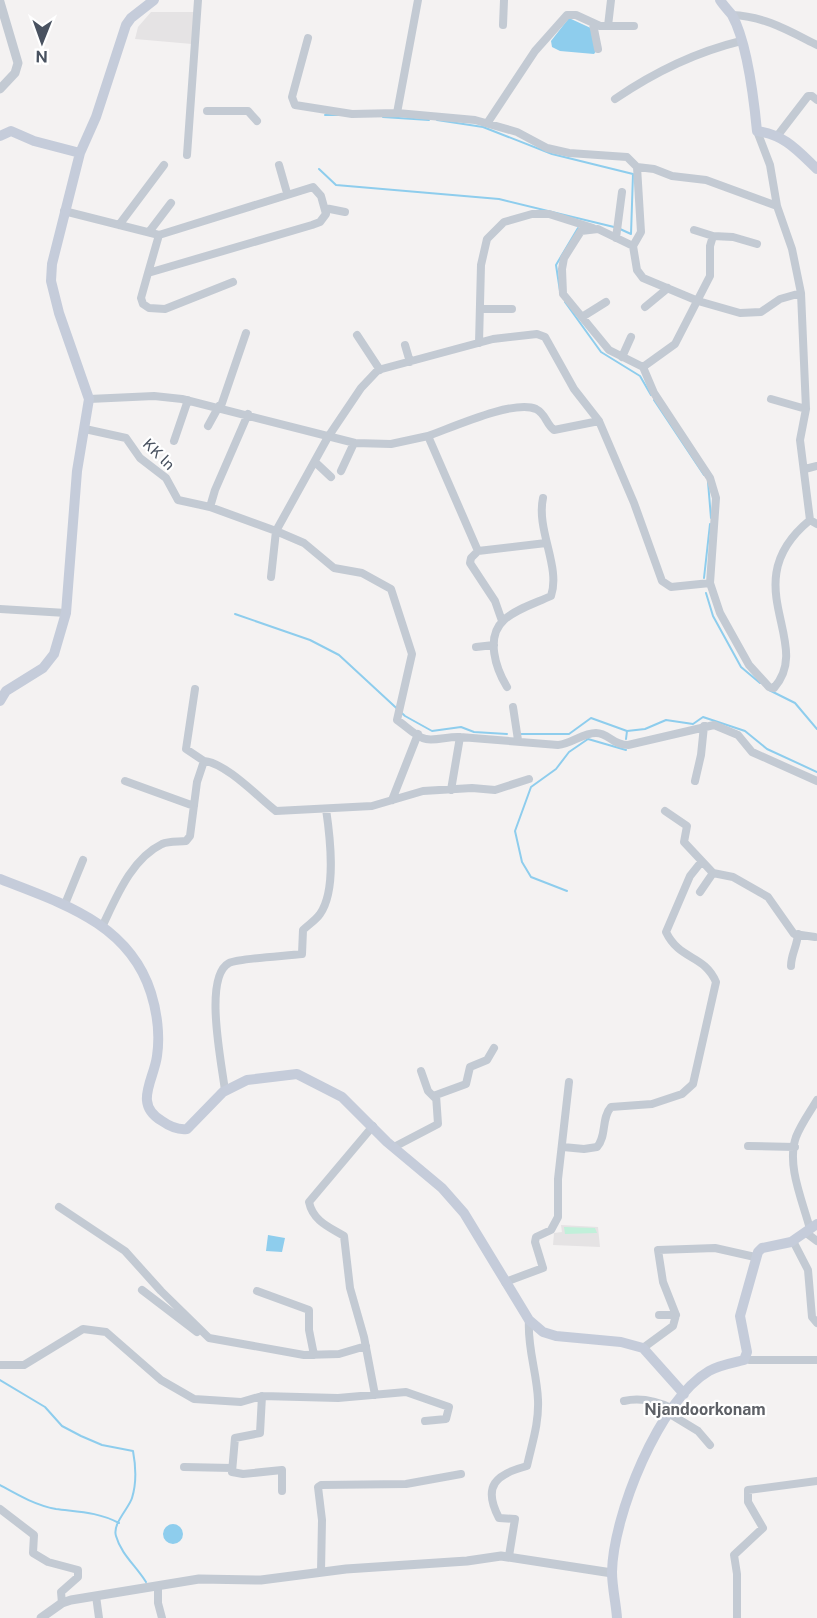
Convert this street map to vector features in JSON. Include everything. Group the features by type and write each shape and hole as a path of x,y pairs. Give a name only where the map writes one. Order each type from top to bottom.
{"main road":[{"path":"0,701 6,691 43,668 54,654 66,614 77,471 89,399 59,313 51,281 52,264 80,153 96,117 126,25 131,18 154,0"},
{"path":"720,0 732,15 741,41 757,131 778,135 791,142 817,169"},
{"path":"1,133 11,131 34,141 80,153"},
{"path":"0,879 65,904 102,927 126,947 151,993 157,1024 157,1057 146,1094 147,1106 152,1114 170,1126 187,1129 225,1091 247,1080 297,1074 342,1097 394,1148 442,1188 464,1213 529,1320 543,1332 556,1336 621,1342 643,1348 684,1394"},
{"path":"618,1618 612,1573 615,1545 631,1487 643,1458 684,1394 706,1373 744,1360 747,1352 740,1316 755,1257 762,1248 793,1241 811,1229"}],"street":[{"path":"187,155 198,0"},
{"path":"397,113 418,0"},
{"path":"503,25 504,0"},
{"path":"608,26 611,0"},
{"path":"0,2 17,53 18,63 15,73 0,89"},
{"path":"488,122 536,51 567,15 576,15 593,24 634,26"},
{"path":"732,15 747,16 774,24 817,45"},
{"path":"593,24 598,49"},
{"path":"308,38 292,97 295,105 352,114 397,113 488,122 517,132 547,148 569,153 616,154 627,157 638,167 654,169 672,176 706,180 777,206"},
{"path":"615,99 644,79 724,44 741,41"},
{"path":"778,135 808,96 817,100"},
{"path":"207,111 248,111 257,121"},
{"path":"598,229 581,231 564,258 563,294 609,350 643,367 654,393 710,478 716,498 710,584 720,613 749,665 769,687 774,688 784,676 787,655 775,603 776,569 792,535 814,522 800,431 806,409 801,293 792,249 777,206 770,165 757,131"},
{"path":"119,225 164,165"},
{"path":"279,165 287,193"},
{"path":"638,167 640,232 633,246 637,270 643,278 698,301 740,313 756,313 780,299 801,293"},
{"path":"64,212 159,235 287,193 313,187 320,192 325,208 323,218 312,225 148,273"},
{"path":"616,238 621,192"},
{"path":"149,232 171,203"},
{"path":"325,208 345,213"},
{"path":"478,343 481,265 487,239 504,222 532,214 549,214 598,229 633,246"},
{"path":"694,230 757,244"},
{"path":"159,235 141,298 143,304 165,309 233,282"},
{"path":"643,367 675,344 698,301 710,276 710,246 713,236"},
{"path":"645,307 668,288"},
{"path":"582,317 606,303"},
{"path":"480,309 512,309"},
{"path":"208,426 220,406 246,333"},
{"path":"271,577 276,531 328,437 361,388 380,370 478,343 518,335 537,334 545,337 574,389 598,421 634,503 662,581 671,587 710,584"},
{"path":"357,335 380,370"},
{"path":"622,357 631,337"},
{"path":"405,345 410,362"},
{"path":"89,399 154,396 188,400 220,406 354,443 391,444 428,436 498,412 522,408 540,411 554,430 598,421"},
{"path":"771,399 806,409"},
{"path":"174,441 188,400"},
{"path":"210,507 215,490 248,414"},
{"name":"KK ln","path":"85,429 126,438 140,458 166,477 178,500 210,507 276,531 304,543 334,568 362,573 391,589 412,654 397,720 418,734"},
{"path":"428,436 478,551"},
{"path":"341,471 354,443"},
{"path":"315,462 331,477"},
{"path":"806,469 817,466"},
{"path":"507,687 499,673 494,645 495,633 502,621 551,596 551,569 541,516 543,498"},
{"path":"502,621 495,601 471,563 471,558 478,551 546,543"},
{"path":"0,609 13,612 66,614"},
{"path":"477,646 494,645"},
{"path":"195,689 186,749 204,761 213,762 223,768 276,811 372,806 423,790 495,790 529,779"},
{"path":"513,707 518,740"},
{"path":"392,800 418,734 427,740 444,736 460,736 518,740 545,746 569,745 586,735 595,733 603,735 618,745 628,745 714,725 738,735 752,752 817,781"},
{"path":"695,782 704,726"},
{"path":"451,790 460,736"},
{"path":"102,927 124,882 144,857 164,843 186,841 190,836 204,761"},
{"path":"125,781 194,806"},
{"path":"225,1091 215,1005 215,989 219,974 223,967 240,959 258,960 302,954 303,930 321,913 330,877 333,856 326,808"},
{"path":"665,811 687,826 684,842 713,873 733,877 768,897 794,934 816,936"},
{"path":"65,904 83,860"},
{"path":"563,1147 584,1149 597,1147 602,1139 607,1111 611,1107 647,1105 682,1094 693,1084 716,982 711,971 697,960 680,952 666,932 690,876 702,861"},
{"path":"700,892 713,873"},
{"path":"791,966 791,955 797,946 798,934"},
{"path":"435,1098 439,1092 466,1084 470,1067 487,1060 494,1048"},
{"path":"394,1148 438,1124 435,1098 428,1090 421,1071"},
{"path":"505,1282 543,1268 535,1242 536,1237 547,1234 556,1223 558,1179 569,1082"},
{"path":"817,1100 803,1122 795,1147 794,1170 811,1229 817,1241"},
{"path":"373,1126 309,1202 311,1212 322,1223 344,1236 350,1288 366,1346 375,1395"},
{"path":"748,1146 795,1147"},
{"path":"60,1207 125,1251 209,1338"},
{"path":"793,1241 808,1270 812,1317 817,1323"},
{"path":"643,1348 673,1326 676,1315 662,1275 658,1250 715,1248 755,1257"},
{"path":"142,1290 173,1316 209,1338 304,1355 339,1354 366,1346"},
{"path":"257,1291 309,1310 309,1330 314,1355"},
{"path":"659,1315 676,1315"},
{"path":"509,1556 515,1519 499,1518 491,1503 492,1485 506,1472 527,1466 535,1442 538,1399 528,1337 529,1320"},
{"path":"0,1365 24,1365 83,1329 106,1332 161,1380 194,1400 241,1402 262,1396 338,1398 406,1392 449,1407 446,1419 426,1421"},
{"path":"745,1358 749,1360 817,1360"},
{"path":"262,1396 260,1433 235,1438 232,1472 243,1474 282,1470 282,1491"},
{"path":"624,1401 658,1402 698,1431 710,1445"},
{"path":"184,1467 232,1468"},
{"path":"321,1572 322,1520 318,1487 321,1485 406,1484 461,1474"},
{"path":"737,1618 738,1574 734,1555 763,1528 748,1502 748,1490 817,1481"},
{"path":"0,1509 34,1535 33,1553 48,1562 78,1570 78,1577 61,1592 62,1603"},
{"path":"41,1618 62,1603 199,1579 261,1580 321,1572 509,1556 612,1573"},
{"path":"158,1586 158,1603 162,1618"},
{"path":"96,1596 99,1618"}],"shaded area":[{"path":"151,12 194,12 192,44 135,39 138,27"},
{"path":"561,1225 598,1227 600,1247 553,1245 554,1233 562,1232"}],"green space":[{"path":"564,1227 595,1228 597,1233 565,1234"}],"water":[{"path":"569,18 595,30 597,50 594,54 560,51 552,47 551,41"},
{"path":"268,1235 285,1238 282,1252 266,1251"},
{"path":"169,1524 177,1524 183,1530 183,1538 177,1544 169,1544 163,1538 163,1530"}],"waterway":[{"path":"325,115 339,115"},
{"path":"383,117 429,120"},
{"path":"437,120 483,127 552,154 633,174 631,234 620,229"},
{"path":"319,169 336,185 499,199 614,227"},
{"path":"560,291 556,265 578,228"},
{"path":"565,302 601,352 640,376 651,395"},
{"path":"654,400 704,475"},
{"path":"708,482 711,518"},
{"path":"704,578 710,524"},
{"path":"706,593 713,616 741,667 760,683"},
{"path":"235,614 310,640 339,655 405,716 432,731 461,727 474,732 507,734"},
{"path":"769,690 795,703 817,729"},
{"path":"520,734 569,734 591,718 627,731 645,729 666,720 693,724 703,717 745,731 767,749 817,772"},
{"path":"626,739 627,731"},
{"path":"567,891 531,877 522,862 515,831 531,787 556,769 569,752 588,739 626,750"},
{"path":"0,1380 45,1407 62,1426 102,1445 133,1451 136,1475 134,1492 115,1531 121,1549 146,1582"},
{"path":"0,1485 41,1505 96,1515 119,1523"}],"district":[{"name":"Njandoorkonam","path":"705,1409"}]}
